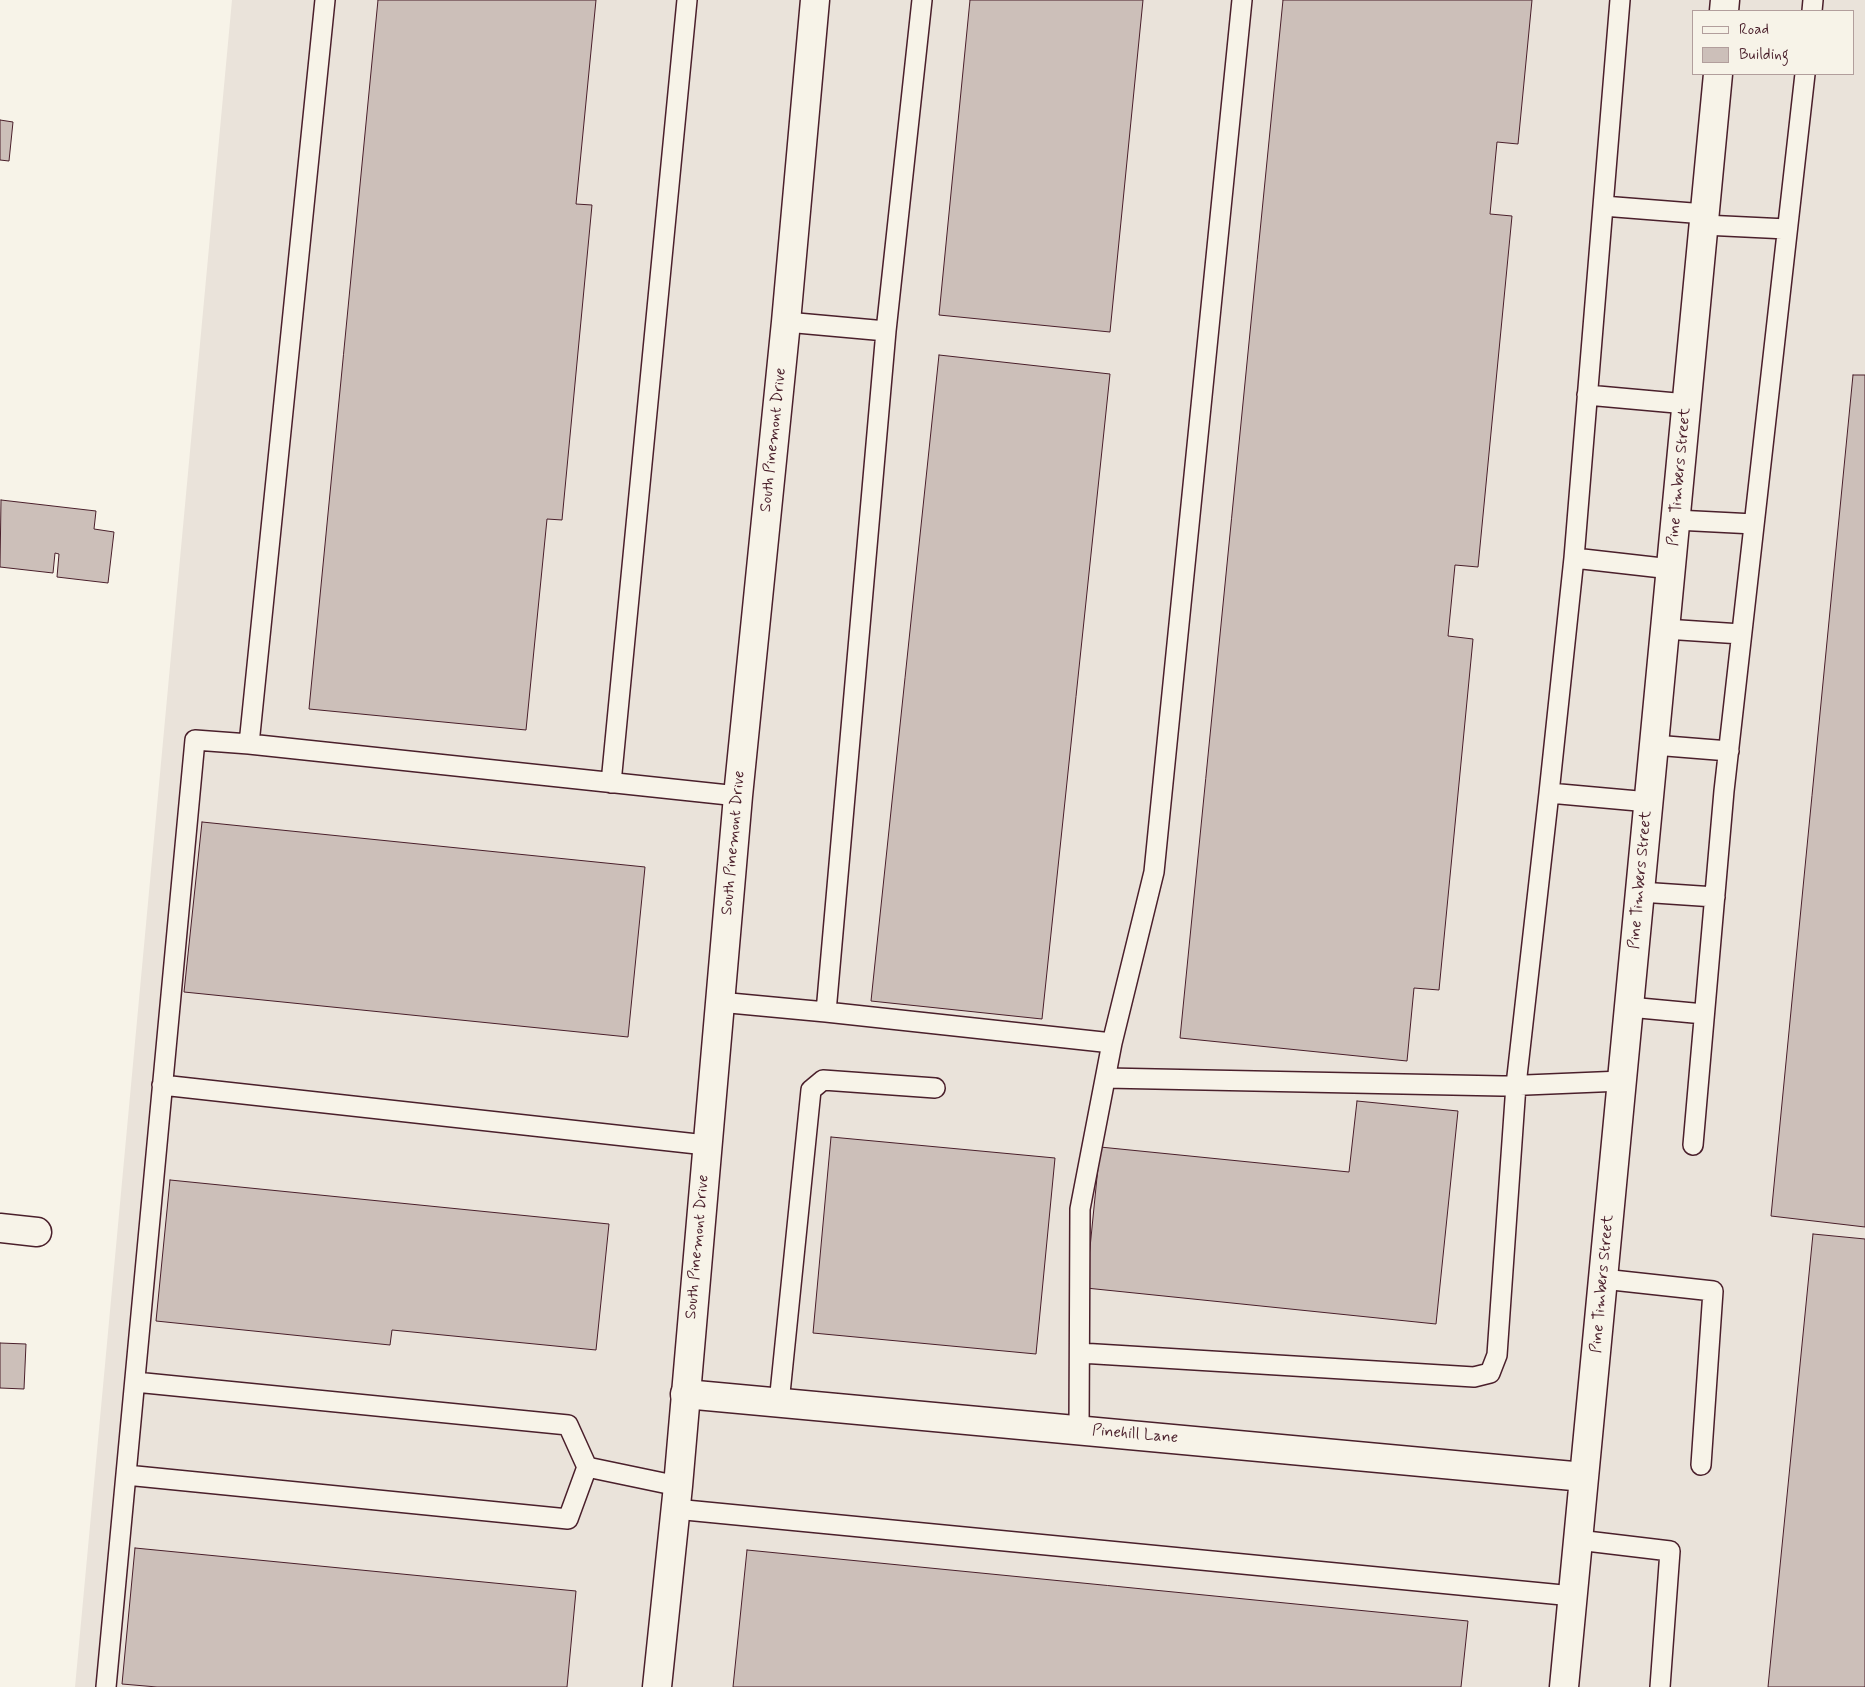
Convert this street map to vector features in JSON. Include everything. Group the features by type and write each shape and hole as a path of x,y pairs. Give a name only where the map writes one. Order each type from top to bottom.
{"street":[{"name":"South Pinemont Drive","path":"656,1687 676,1498 738,796 786,322 815,0"},
{"name":"Pine Timbers Street","path":"1564,1687 1718,75"},
{"path":"0,1228 38,1232"},
{"name":"Pinehill Lane","path":"685,1394 1584,1477"}],"lane":[{"path":"249,744 325,0"},
{"path":"611,783 687,0"},
{"path":"826,1012 886,331 922,0"},
{"path":"1079,1430 1080,1209 1112,1043 1154,872 1242,0"},
{"path":"1080,1353 1474,1377 1490,1373 1497,1355 1516,1085 1574,558 1620,0"},
{"path":"1692,1145 1741,634 1805,75"},
{"path":"1603,206 1787,229"},
{"path":"786,322 886,331"},
{"path":"1587,395 1687,404"},
{"path":"1676,520 1754,524"},
{"path":"1574,558 1671,569"},
{"path":"1665,629 1741,634"},
{"path":"106,1687 195,740 249,744 738,796"},
{"path":"1654,744 1729,751"},
{"path":"1549,793 1648,802"},
{"path":"1640,892 1715,897"},
{"path":"719,1002 1112,1043"},
{"path":"1629,1007 1704,1014"},
{"path":"1106,1078 1516,1085 1622,1081"},
{"path":"779,1402 811,1090 823,1080 935,1088"},
{"path":"162,1085 706,1145"},
{"path":"1603,1279 1713,1291 1701,1465"},
{"path":"126,1475 568,1519 587,1467 568,1425 135,1382"},
{"path":"587,1467 676,1498 1573,1596"},
{"path":"1578,1540 1670,1551 1660,1687"}],"shaded area":[{"path":"232,0 1865,0 1865,1687 75,1687"}],"building":[{"path":"378,0 596,0 576,204 592,205 562,520 547,519 526,730 309,709"},
{"path":"970,0 1143,0 1110,332 939,315"},
{"path":"1283,0 1532,0 1518,144 1497,142 1490,214 1512,216 1478,567 1455,565 1448,636 1473,639 1439,990 1414,988 1407,1061 1180,1038"},
{"path":"0,120 13,122 9,161 0,160"},
{"path":"939,355 1110,374 1042,1019 871,1001"},
{"path":"1853,375 1865,375 1865,1227 1771,1216"},
{"path":"1,500 96,511 94,529 114,532 108,583 57,577 59,554 55,553 53,573 0,567"},
{"path":"202,822 645,867 628,1037 184,992"},
{"path":"1357,1101 1458,1111 1436,1324 1086,1288 1100,1147 1349,1172"},
{"path":"831,1137 1055,1158 1036,1354 813,1333"},
{"path":"170,1180 609,1224 596,1350 392,1330 390,1345 156,1321"},
{"path":"1813,1234 1865,1239 1865,1687 1768,1687"},
{"path":"0,1343 26,1344 24,1389 0,1388"},
{"path":"135,1548 576,1591 567,1687 157,1687 122,1684"},
{"path":"747,1550 1468,1621 1461,1687 733,1687"}]}
